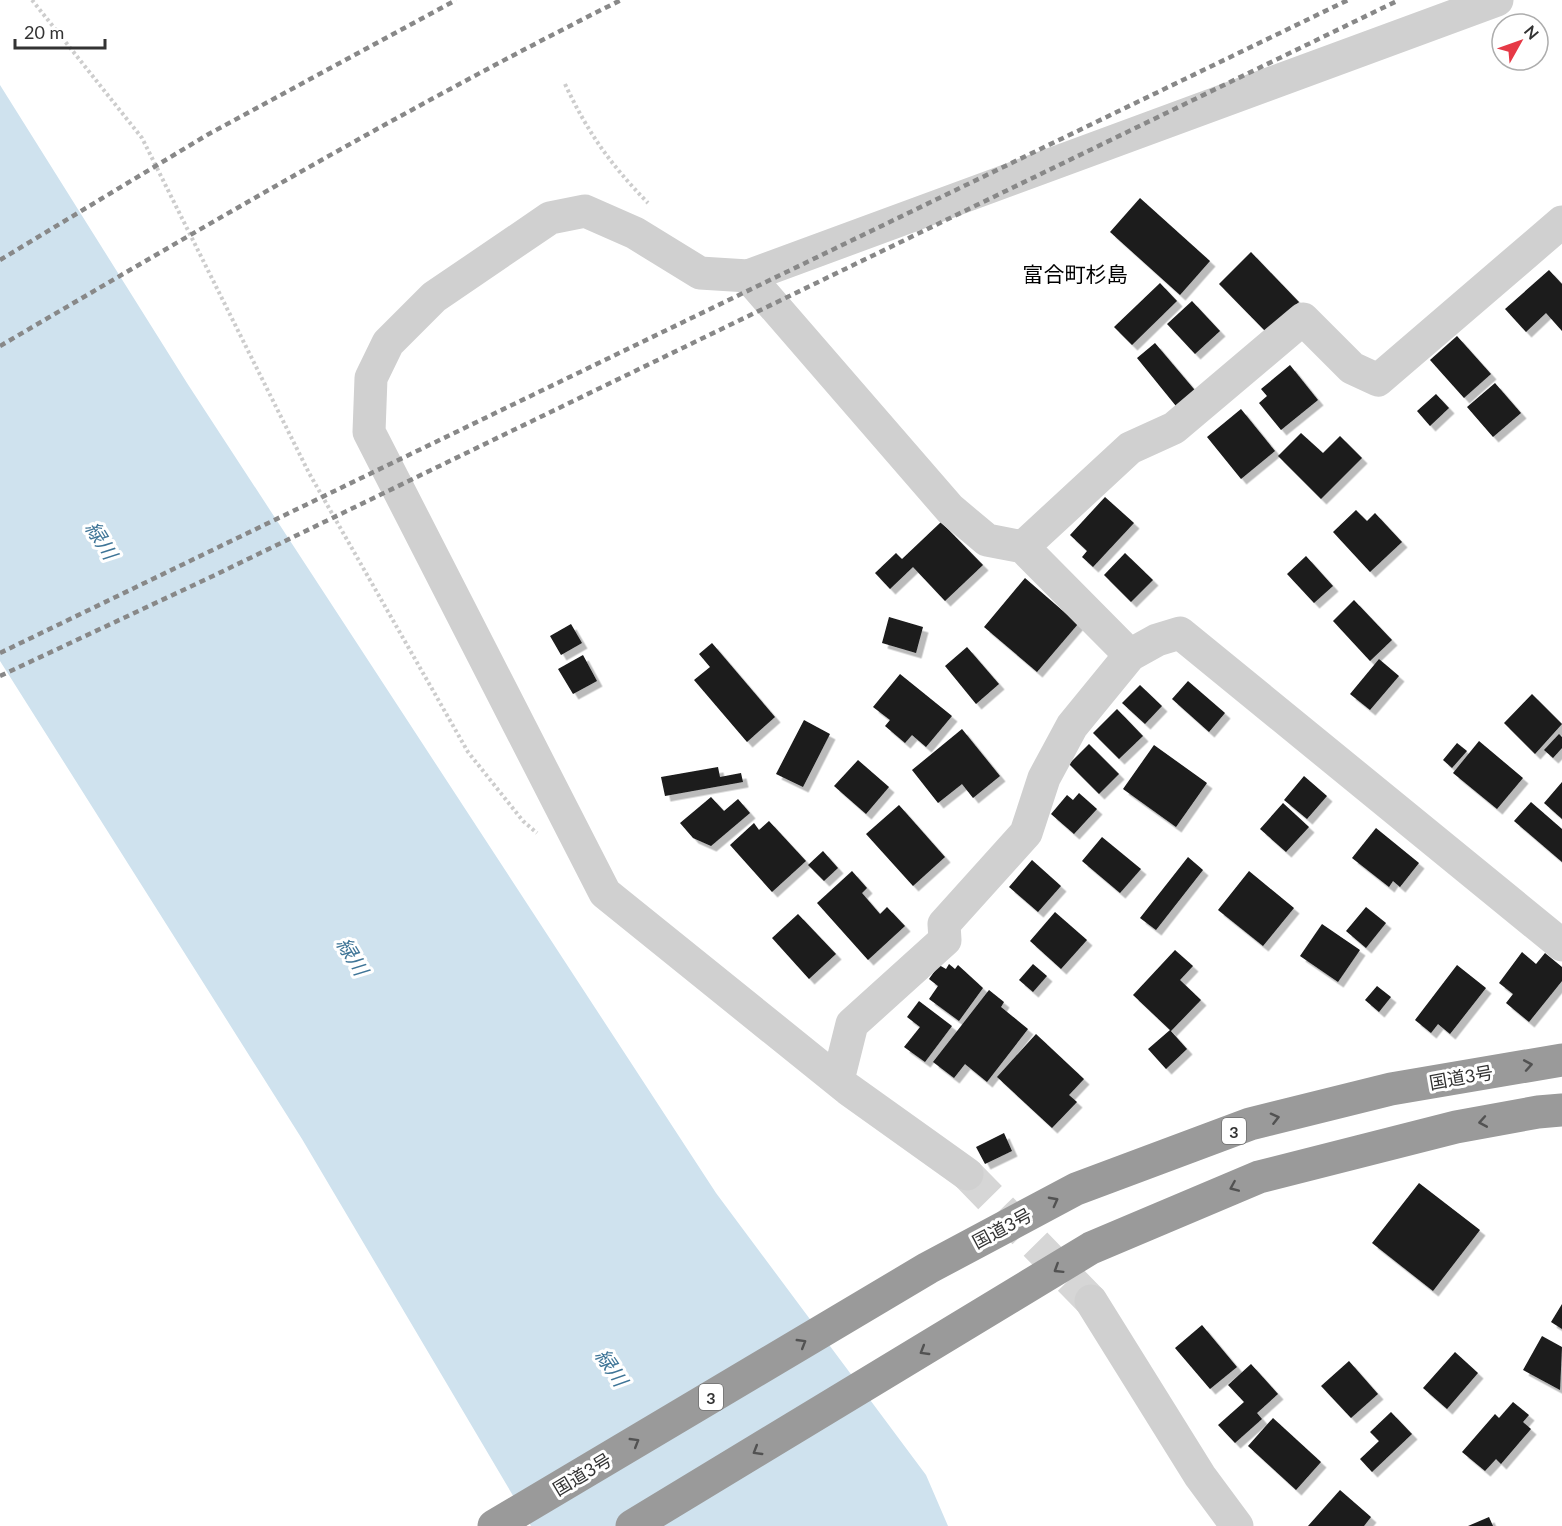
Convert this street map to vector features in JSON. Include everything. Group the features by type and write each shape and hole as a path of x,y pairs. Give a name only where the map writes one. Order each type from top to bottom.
{"highway":[{"name":"国道3号","path":"495,1526 928,1268 1076,1189 1250,1125 1391,1089 1562,1060"},
{"path":"632,1526 974,1321 1091,1248 1260,1177 1456,1126 1562,1110"}],"street":[{"path":"967,1174 838,1080 605,893 369,432 371,378 388,343 434,297 549,218 585,211 635,234 700,273 748,276 1497,0"},
{"path":"1023,547 1130,448 1174,428 1303,319 1352,368 1378,380 1562,222"},
{"path":"748,276 950,509 987,540 1023,547 1130,655"},
{"path":"838,1080 852,1024 945,940 944,924 1026,833 1044,778 1072,726 1130,655 1157,639 1180,633 1562,945"},
{"path":"1091,1301 1200,1476 1237,1526"}],"path":[{"path":"32,0 142,138 309,473 468,752 523,821 539,835"},
{"path":"564,84 585,127 621,176 652,207"}],"water":[{"name":"緑川","path":"0,85 187,383 716,1193 926,1475 948,1526 531,1526 302,1139 0,661"}],"building":[{"path":"1140,198 1210,261 1180,295 1110,232"},
{"path":"1251,252 1299,302 1267,333 1219,284"},
{"path":"1549,270 1562,284 1562,331 1546,313 1526,332 1505,309"},
{"path":"1160,283 1177,301 1132,345 1114,327"},
{"path":"1192,301 1220,331 1195,354 1167,324"},
{"path":"1457,336 1491,374 1464,398 1430,360"},
{"path":"1155,343 1199,395 1180,411 1137,358"},
{"path":"1290,365 1318,400 1281,430 1259,403 1267,396 1261,389"},
{"path":"1495,383 1521,413 1493,437 1467,407"},
{"path":"1436,394 1449,408 1430,426 1417,411"},
{"path":"1241,409 1275,451 1241,479 1207,437"},
{"path":"1301,433 1323,453 1340,436 1362,458 1321,499 1278,456"},
{"path":"1105,497 1134,523 1093,567 1082,557 1087,551 1070,535"},
{"path":"1356,510 1367,521 1375,513 1402,542 1370,572 1333,532"},
{"path":"941,522 983,565 945,601 913,567 890,589 875,573 896,553 902,559"},
{"path":"1125,553 1153,580 1131,602 1104,575"},
{"path":"1306,556 1333,586 1314,603 1287,574"},
{"path":"1025,578 1078,624 1037,672 984,627"},
{"path":"1354,600 1392,640 1370,661 1333,621"},
{"path":"889,617 923,627 916,653 882,643"},
{"path":"571,624 582,643 561,655 550,636"},
{"path":"712,643 775,717 747,742 694,680 710,667 699,654"},
{"path":"967,647 999,684 976,704 945,666"},
{"path":"583,655 597,681 573,694 558,669"},
{"path":"1379,659 1399,676 1370,710 1350,694"},
{"path":"900,674 952,716 926,747 912,735 905,743 885,726 890,720 873,707"},
{"path":"1188,681 1225,713 1209,732 1172,699"},
{"path":"1140,685 1162,706 1145,724 1122,703"},
{"path":"1532,694 1562,724 1535,754 1504,723"},
{"path":"1117,709 1143,736 1119,759 1093,733"},
{"path":"804,720 830,734 803,787 776,774"},
{"path":"962,729 1000,776 973,798 962,784 938,803 912,770"},
{"path":"1559,734 1562,737 1562,748 1553,758 1544,750"},
{"path":"1479,741 1523,778 1497,809 1453,773"},
{"path":"1457,743 1467,751 1452,768 1443,760"},
{"path":"1089,744 1119,774 1099,794 1069,764"},
{"path":"1154,745 1207,783 1176,827 1123,789"},
{"path":"858,760 889,787 866,814 834,786"},
{"path":"718,767 720,777 741,773 743,782 665,796 661,777"},
{"path":"1304,776 1327,796 1307,819 1284,800"},
{"path":"1562,782 1562,819 1544,803"},
{"path":"1079,793 1097,809 1074,834 1051,814 1067,795 1073,800"},
{"path":"711,797 724,811 738,799 750,813 711,846 693,838 680,823"},
{"path":"1531,802 1562,829 1562,862 1514,821"},
{"path":"1283,803 1309,827 1286,852 1260,829"},
{"path":"899,805 945,857 913,886 866,834"},
{"path":"769,821 806,861 772,892 730,845 754,823 759,830"},
{"path":"1376,828 1419,863 1400,887 1393,881 1389,887 1352,858"},
{"path":"1102,837 1141,869 1120,893 1082,861"},
{"path":"823,851 838,868 824,881 808,865"},
{"path":"1188,857 1203,870 1156,930 1140,918"},
{"path":"1032,860 1061,886 1038,912 1009,887"},
{"path":"852,871 867,888 862,893 880,914 887,907 905,926 868,960 817,903"},
{"path":"1249,871 1294,908 1263,946 1218,910"},
{"path":"1366,907 1386,923 1366,948 1346,931"},
{"path":"1055,912 1087,940 1061,969 1030,941"},
{"path":"798,914 836,954 809,979 772,938"},
{"path":"1322,924 1360,950 1338,982 1300,956"},
{"path":"1175,950 1193,966 1180,980 1201,1000 1171,1031 1133,995"},
{"path":"1522,952 1536,964 1545,953 1562,967 1562,981 1529,1022 1506,1003 1513,994 1499,983"},
{"path":"949,964 955,969 958,965 983,988 959,1021 929,999 938,986 929,979 939,965 946,969"},
{"path":"1033,964 1047,976 1033,992 1019,980"},
{"path":"1457,965 1486,988 1450,1034 1438,1024 1431,1033 1415,1020"},
{"path":"1377,986 1391,997 1379,1012 1365,1000"},
{"path":"989,990 1004,1002 1001,1007 1028,1029 987,1082 965,1064 954,1078 933,1062"},
{"path":"919,1001 952,1026 925,1062 904,1047 920,1027 907,1017"},
{"path":"1170,1030 1187,1049 1166,1069 1148,1049"},
{"path":"1036,1034 1084,1079 1069,1095 1077,1102 1052,1128 997,1077"},
{"path":"1004,1133 1012,1151 985,1164 976,1147"},
{"path":"1419,1183 1480,1230 1433,1291 1372,1243"},
{"path":"1562,1304 1562,1329 1551,1322"},
{"path":"1202,1325 1237,1367 1210,1389 1175,1348"},
{"path":"1542,1336 1562,1347 1560,1390 1523,1370"},
{"path":"1455,1352 1478,1373 1447,1409 1423,1388"},
{"path":"1349,1361 1378,1394 1351,1418 1321,1386"},
{"path":"1251,1364 1278,1394 1257,1413 1262,1419 1235,1443 1218,1425 1244,1402 1228,1385"},
{"path":"1513,1402 1529,1415 1523,1422 1531,1429 1501,1464 1496,1459 1485,1471 1462,1452 1495,1414 1499,1418"},
{"path":"1391,1412 1412,1434 1372,1472 1360,1459 1379,1441 1370,1432"},
{"path":"1273,1418 1321,1462 1296,1490 1248,1446"},
{"path":"1340,1490 1371,1517 1364,1526 1308,1526"},
{"path":"1489,1517 1493,1526 1468,1526"}],"tunnel":[{"path":"967,1174 1091,1301"}],"railway":[{"path":"0,260 207,135 456,0"},
{"path":"0,346 385,124 621,0"},
{"path":"0,653 1348,0"},
{"path":"0,676 213,576 1399,0"}],"district":[{"name":"富合町杉島","path":"1075,273"}]}
